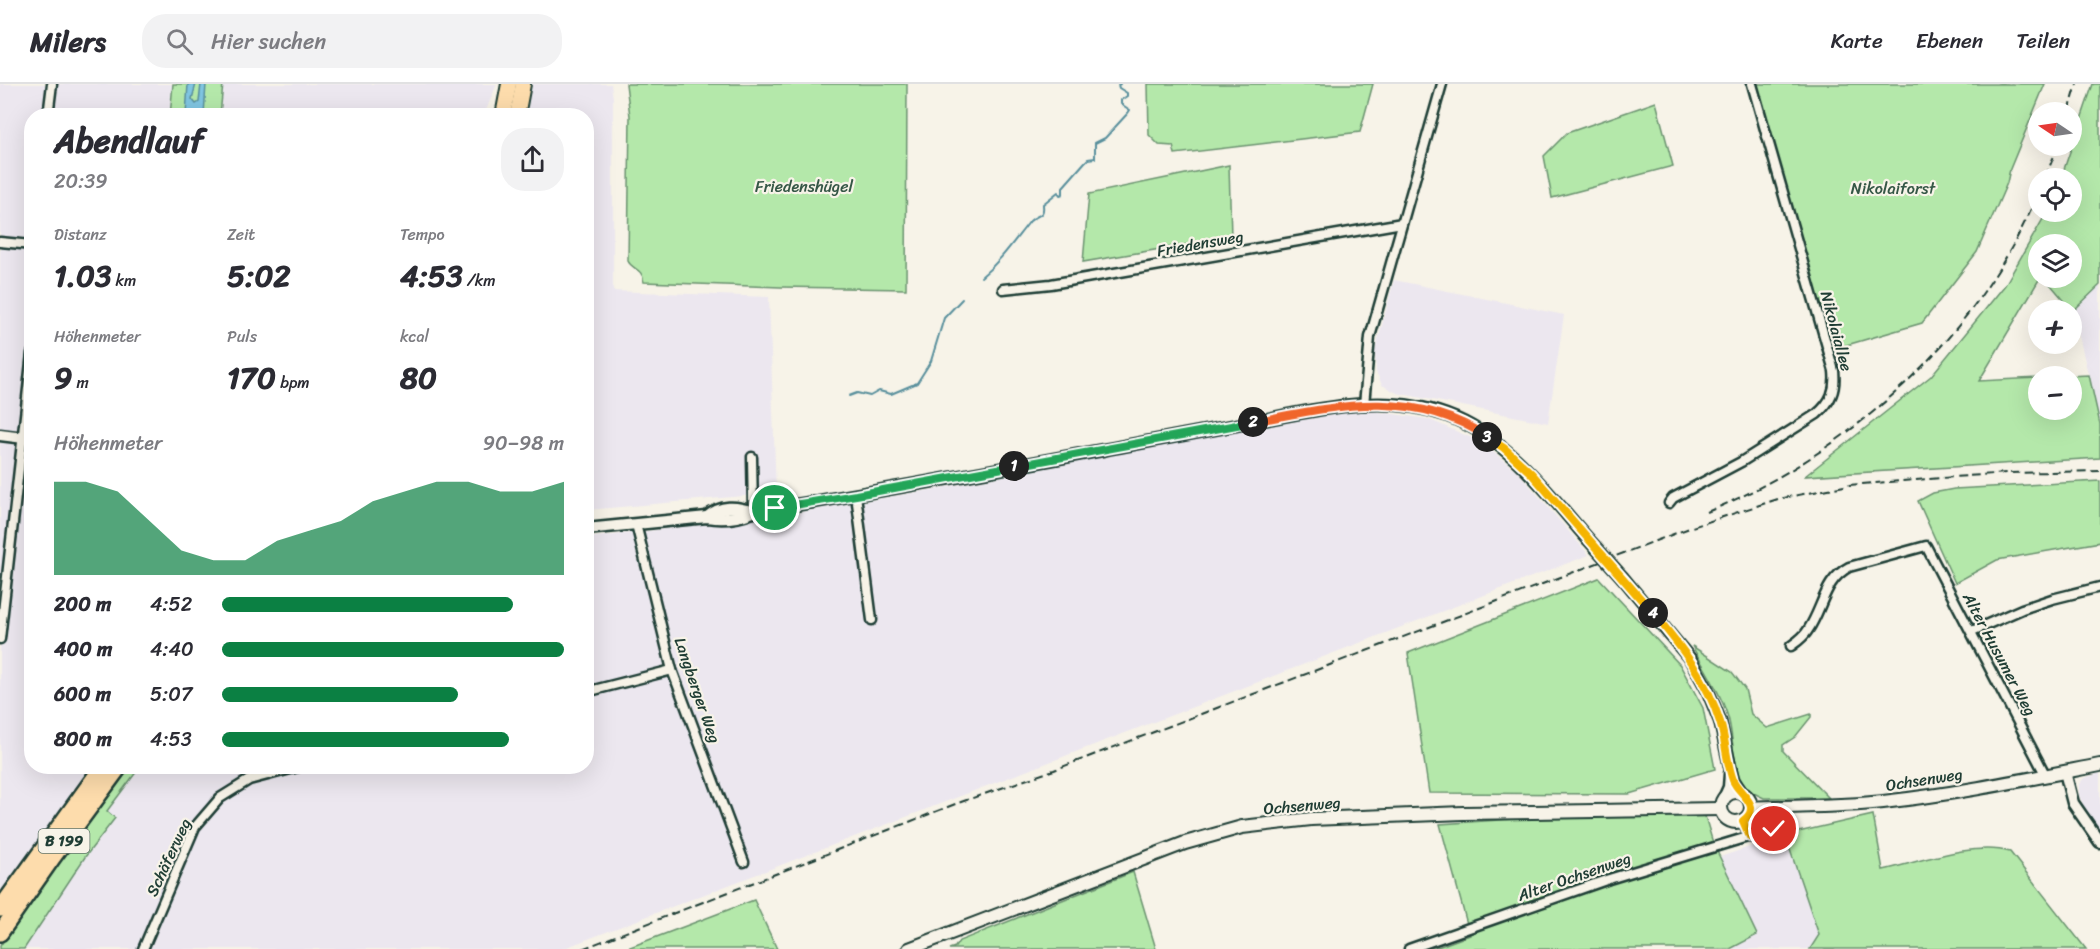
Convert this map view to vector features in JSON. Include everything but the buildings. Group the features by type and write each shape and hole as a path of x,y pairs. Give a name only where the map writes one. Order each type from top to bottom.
{"highway":[{"name":"B 199","path":"0,909 97,774"},
{"name":"B 199","path":"0,933 114,774"}],"main road":[{"path":"504,108 509,84"},
{"path":"518,108 523,84"},
{"name":"Ochsenweg","path":"1751,807 1837,806 1883,802 2100,765"},
{"path":"1733,792 1742,793 1748,799 1751,807 1749,815 1743,821 1728,821 1720,808 1725,796 1733,792"},
{"name":"Ochsenweg","path":"909,949 1185,843 1242,827 1311,819 1720,808"}],"street":[{"path":"49,108 52,84"},
{"path":"1364,405 1370,337 1442,84"},
{"name":"Nikolaiallee","path":"1669,503 1672,498 1741,462 1817,414 1827,406 1835,383 1834,371 1752,84"},
{"name":"Friedensweg","path":"1004,289 1051,284 1402,223"},
{"path":"0,242 24,244"},
{"path":"594,528 707,517 716,509 740,507 753,512 1290,415 1364,405 1416,407 1446,414 1473,427 1504,448 1531,473 1623,578 1691,660 1707,689 1720,721 1735,785 1742,793"},
{"path":"0,435 24,438"},
{"path":"752,457 753,512"},
{"path":"0,639 24,459"},
{"path":"856,495 872,620"},
{"name":"Langberger Weg","path":"636,525 672,670 744,862"},
{"name":"Alter Husumer Weg","path":"1791,646 1809,629 1828,587 1840,572 1849,567 1926,546 2046,776"},
{"path":"1972,631 2022,609 2100,587"},
{"path":"594,690 672,670"},
{"path":"1725,796 1730,780 1729,765"},
{"path":"2065,772 2073,803 2100,842"},
{"name":"Schäferweg","path":"143,949 195,827 220,798 249,780 272,774"},
{"path":"1743,821 1750,837"},
{"name":"Alter Ochsenweg","path":"1409,949 1609,879 1774,829"}],"shaded area":[{"path":"0,84 173,84 171,108 24,108 24,774 594,774 594,537 778,516 935,489 1358,409 1428,419 1481,442 1518,472 1589,555 562,949 0,949"},
{"path":"223,84 497,84 487,108 221,108"},
{"path":"532,84 611,84 613,98 613,291 769,297 776,493 594,509 594,108 528,108"},
{"path":"1394,280 1564,315 1548,423 1397,393 1382,385 1376,372 1375,351"},
{"path":"2100,285 2100,424 2082,349 2082,302"},
{"path":"2100,773 2100,834 2090,822 2079,795 2079,784 2084,778"},
{"path":"1785,835 1820,935 1810,949 1730,949 1757,935 1720,857"}],"green space":[{"path":"173,84 223,84 221,108 171,108"},
{"name":"Friedenshügel","path":"626,84 907,84 906,289 644,282 639,271 628,261 630,116"},
{"path":"1148,84 1373,84 1360,132 1175,154 1173,146 1159,145 1149,135"},
{"name":"Nikolaiforst","path":"1756,84 2045,84 2038,102 2028,102 2028,125 2010,169 2007,183 1977,252 1922,323 1833,349"},
{"path":"2093,84 2100,84 2100,285 2082,302 2082,300 2064,300 2053,288 2082,288 2082,234 2034,234 2041,222 2082,222 2082,168 2064,168 2068,156 2082,156 2082,116"},
{"path":"1656,102 1673,166 1552,198 1544,156 1567,133"},
{"path":"1229,165 1231,237 1083,262 1089,194"},
{"path":"2028,245 2028,288 2034,288 1979,381 2028,379 2028,420 2082,420 2082,375 2089,375 2100,424 2100,458 1805,476 1931,376 2005,285"},
{"path":"2100,481 2100,542 1997,560 1955,583 1918,501 1933,493 1954,489"},
{"path":"1599,578 1680,665 1703,708 1715,769 1629,794 1429,793 1408,653"},
{"path":"1692,646 1732,672 1745,689 1751,714 1767,728 1811,714 1795,737 1783,745 1783,751 1829,798 1764,798 1751,792 1745,786 1738,771 1725,708"},
{"path":"125,774 135,774 107,811 115,818 85,857 24,949 0,949 0,946 78,835"},
{"path":"1704,813 1713,843 1757,935 1730,949 1432,949 1470,935 1440,824 1558,816"},
{"path":"1873,815 1883,870 1964,851 1996,849 2010,852 2086,949 1810,949 1819,935 1785,835"},
{"path":"1133,872 1156,949 949,949 955,947 959,941"},
{"path":"754,900 777,949 625,949"}],"water":[{"path":"188,84 196,84 192,99 196,104 199,102 201,84 206,84 204,108 186,108"}],"waterway":[{"path":"981,277 1001,258 1030,221 1042,213 1043,204 1058,192 1060,195 1063,194 1063,187 1085,162 1095,158 1095,143 1105,138 1128,113 1130,110 1121,104 1121,100 1127,96 1127,93 1119,88 1120,84"},
{"path":"849,396 857,393 870,396 879,391 891,394 917,383 931,361 944,318 962,299"}],"railway":[{"path":"2072,102 2077,84"},
{"path":"2049,168 2054,156"},
{"path":"1707,512 1760,487 1811,458 1859,423 1904,385 1945,342 1981,296 2012,246 2028,213"},
{"path":"582,949 958,803 1054,770 1692,527 1778,499 1849,485 2007,473 2100,471"}],"route":[{"path":"775,508 1337,407 1391,405 1416,407 1446,414 1473,427 1504,448 1531,473 1669,632 1691,660 1707,689 1720,721 1733,780 1750,803 1749,815 1743,821 1750,837 1774,829"}]}
